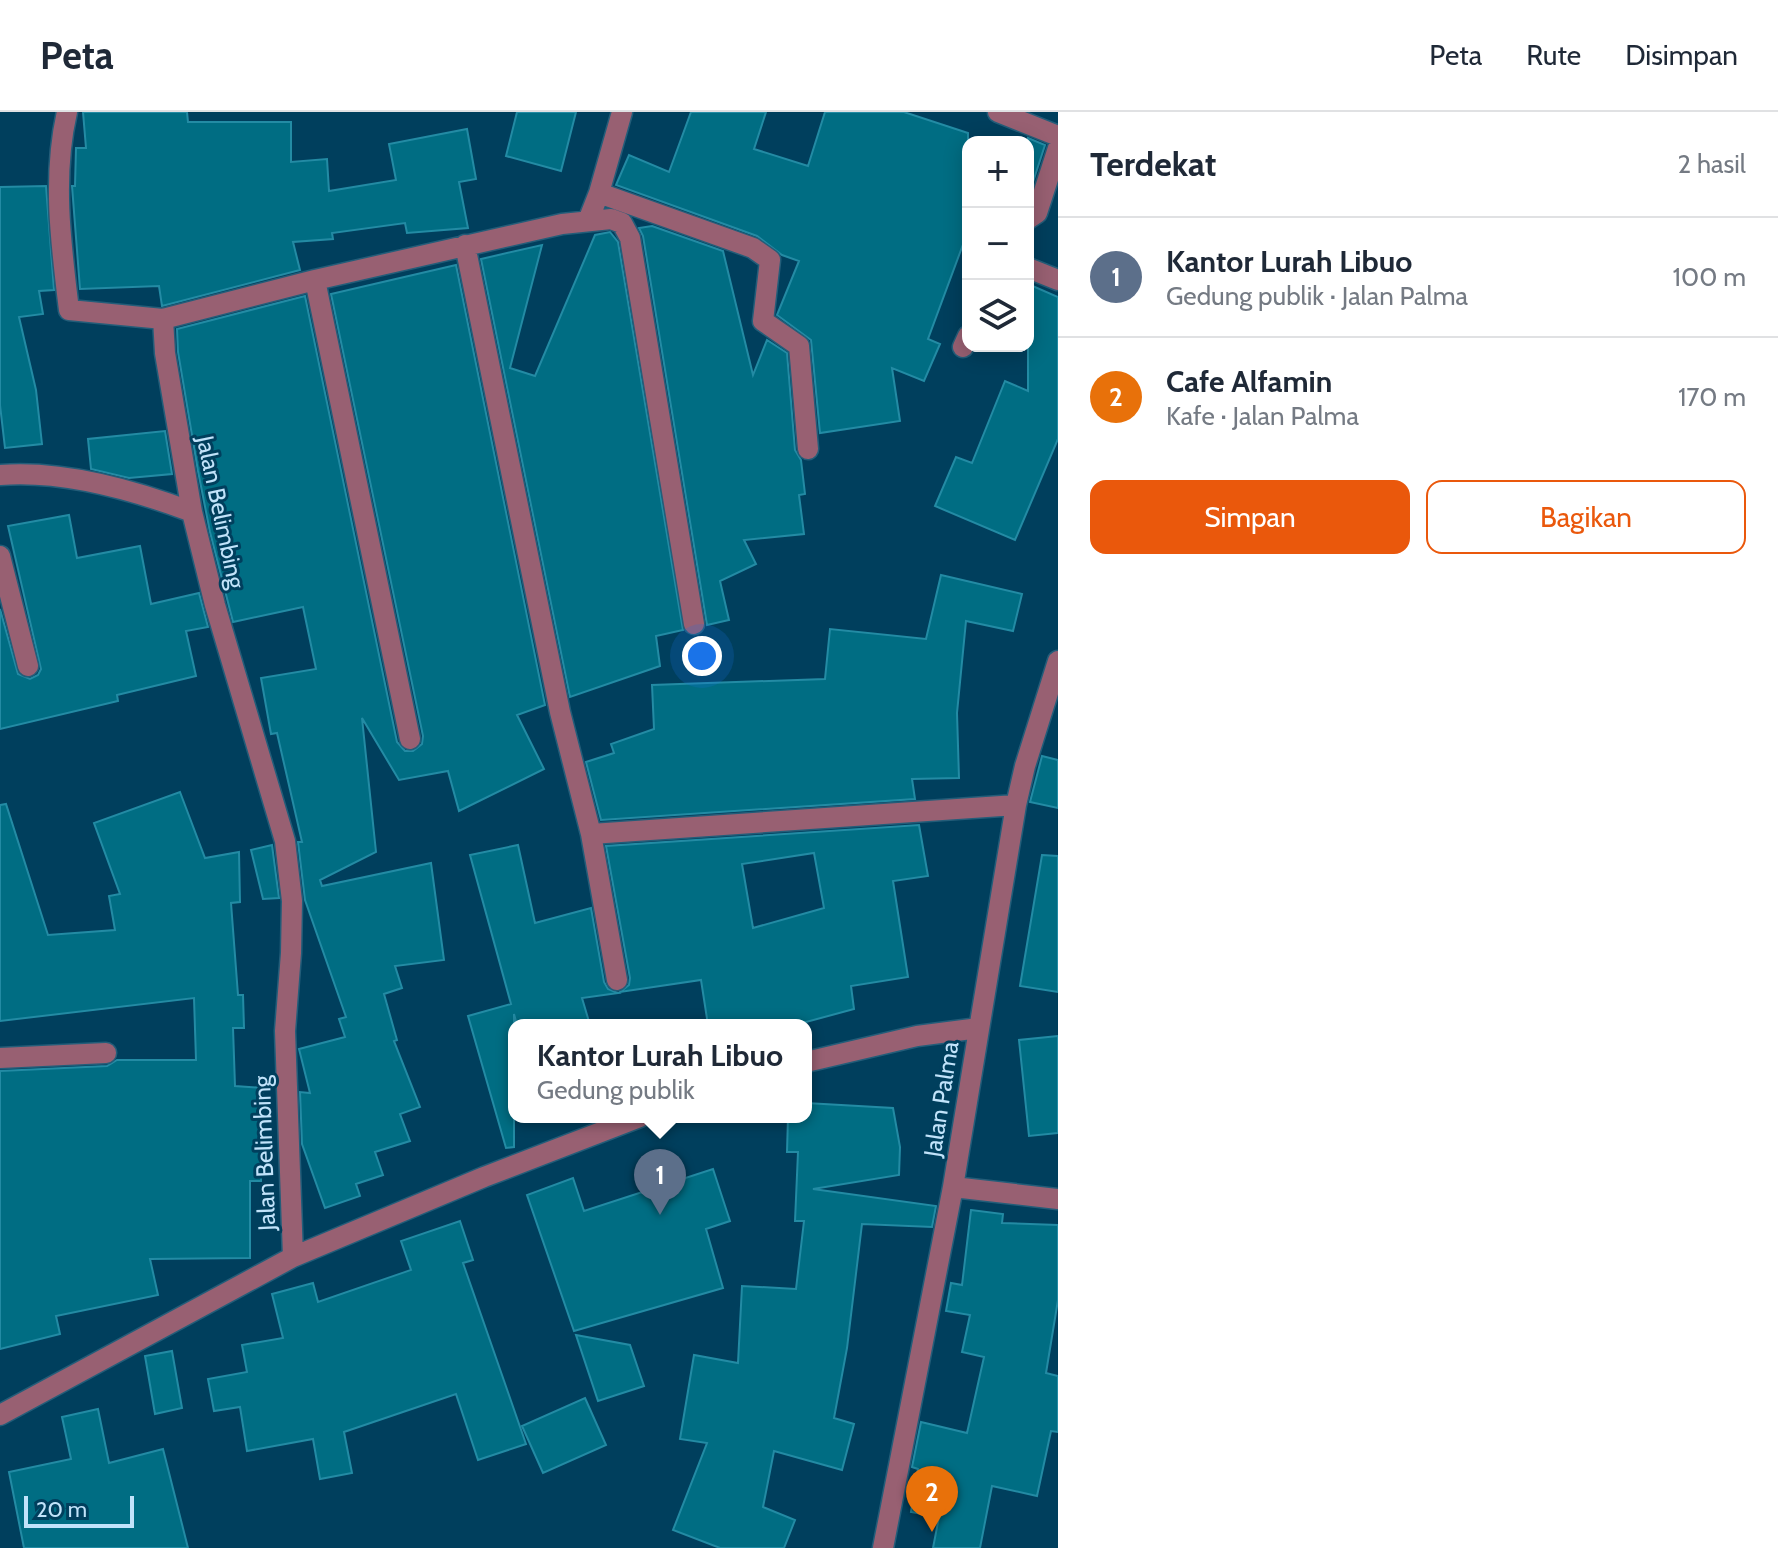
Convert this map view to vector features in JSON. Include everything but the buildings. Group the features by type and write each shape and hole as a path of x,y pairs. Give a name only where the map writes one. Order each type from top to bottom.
{"street":[{"path":"67,112 59,144 63,260 69,310 163,319 315,280 562,224 611,219 622,223 630,238 694,624"},
{"path":"588,221 622,112"},
{"path":"998,112 1058,136"},
{"path":"1034,215 1058,148"},
{"path":"599,193 753,248 770,260 763,321 799,346 808,449"},
{"path":"465,245 560,712 591,834 617,980"},
{"path":"1034,270 1058,280"},
{"path":"315,280 410,739"},
{"name":"Jalan Belimbing","path":"163,319 165,353 192,512 215,605 285,841 292,901 285,1031 293,1257"},
{"path":"0,475 46,474 134,493 192,512"},
{"path":"0,556 28,666"},
{"name":"Jalan Palma","path":"883,1548 953,1187 1016,805 1025,766 1057,670"},
{"path":"591,834 1016,805"},
{"path":"812,1061 917,1036 979,1028"},
{"path":"0,1058 106,1053"},
{"path":"0,1415 293,1257 484,1177 624,1123"},
{"path":"953,1187 1058,1199"}],"place":[{"name":"Kantor Lurah Libuo","path":"660,1215"},
{"name":"Cafe Alfamin","path":"932,1532"}]}
